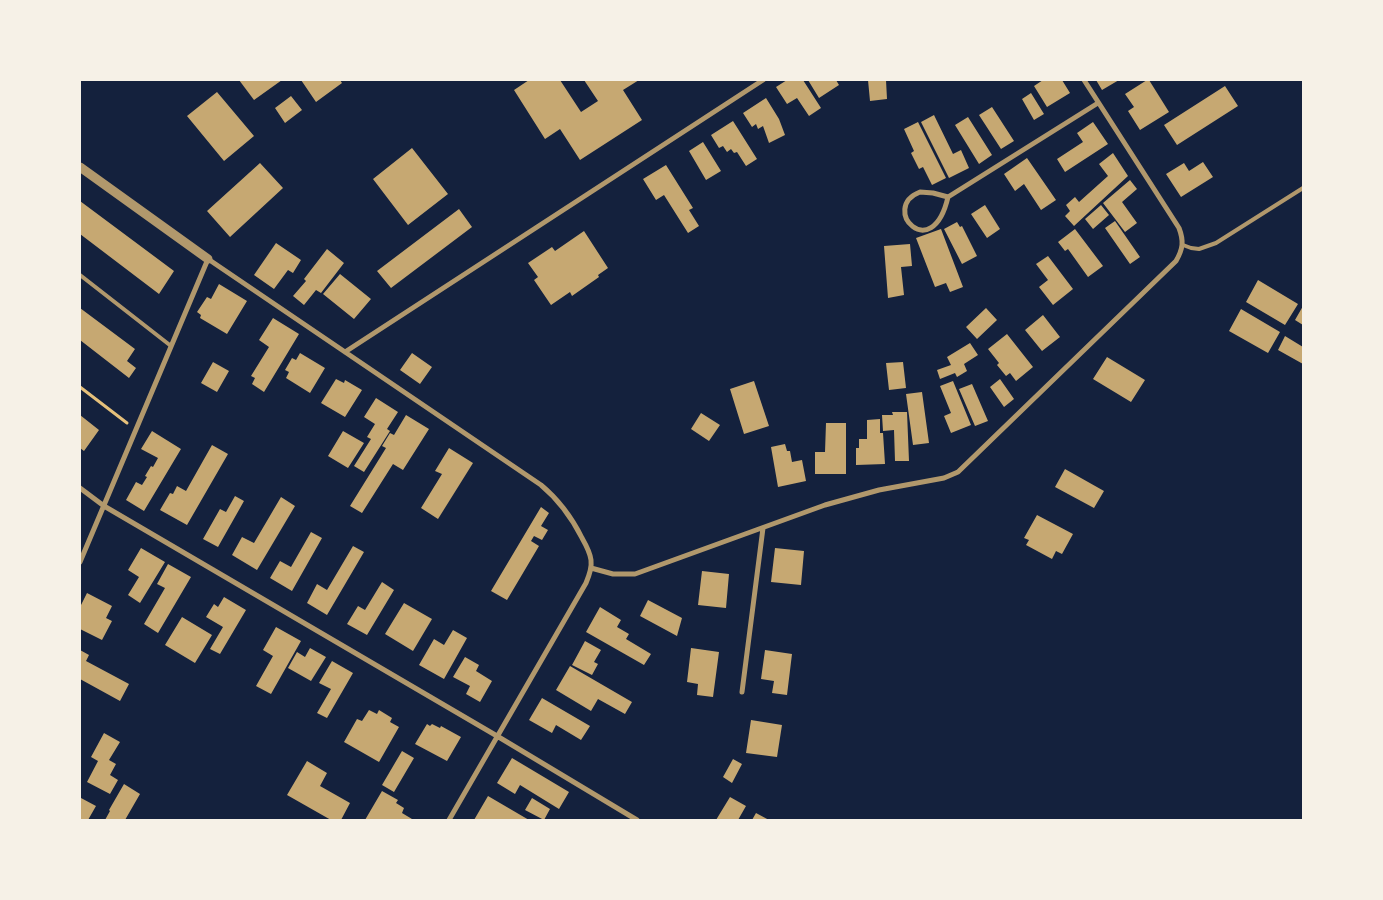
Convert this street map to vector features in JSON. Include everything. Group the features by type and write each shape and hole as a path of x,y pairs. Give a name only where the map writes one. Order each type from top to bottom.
{"street":[{"path":"345,352 764,80"},
{"path":"591,568 613,574 635,574 825,505 852,497 944,478 958,472 1176,261 1183,245 1179,228 1084,80"},
{"path":"948,197 926,192 914,194 906,204 905,216 908,222 918,229 924,230 936,226 943,215 948,197 1098,103"},
{"path":"80,167 208,259 532,478 551,492 575,524 591,560 591,568 586,583 449,820"},
{"path":"80,562 208,259"},
{"path":"80,488 104,506 498,736 637,820"},
{"path":"742,692 763,528"}],"lane":[{"path":"1183,245 1199,249 1216,243 1303,188"},
{"path":"80,275 171,346"}],"path":[{"path":"80,387 136,429"}],"building":[{"path":"239,80 282,80 254,100"},
{"path":"301,80 340,80 342,83 316,102"},
{"path":"529,80 560,80 581,112 598,101 584,80 639,80 623,90 642,120 580,160 560,129 545,139 514,90"},
{"path":"787,80 803,80 821,108 809,116 797,98 787,104 776,87"},
{"path":"808,80 836,80 839,85 819,98"},
{"path":"868,80 886,80 887,99 870,101"},
{"path":"1043,80 1062,80 1070,93 1047,107 1034,86"},
{"path":"1096,80 1119,80 1102,90"},
{"path":"1149,80 1169,112 1140,130 1128,111 1134,107 1125,94"},
{"path":"1225,86 1238,106 1177,145 1164,125"},
{"path":"217,92 254,136 224,161 187,116"},
{"path":"1031,93 1044,114 1034,120 1022,99"},
{"path":"291,96 302,110 285,123 275,108"},
{"path":"766,98 779,119 785,135 769,143 763,126 758,129 756,124 752,127 743,113"},
{"path":"992,107 1014,141 1001,149 979,115"},
{"path":"934,115 953,154 961,150 969,168 949,178 921,122"},
{"path":"968,117 992,155 979,164 955,125"},
{"path":"733,121 757,159 746,166 737,152 734,153 731,149 727,152 723,146 719,148 711,135"},
{"path":"918,122 946,178 932,185 923,167 919,169 911,153 914,151 904,129"},
{"path":"1093,122 1108,144 1065,172 1057,159 1083,142 1077,133"},
{"path":"703,142 721,171 706,180 689,151"},
{"path":"412,148 448,194 408,225 373,179"},
{"path":"1113,153 1128,176 1074,226 1065,216 1070,211 1066,205 1075,197 1079,202 1108,176 1099,164"},
{"path":"1027,158 1056,200 1041,210 1024,184 1015,191 1004,174"},
{"path":"1203,162 1213,177 1181,197 1166,174 1184,163 1189,171"},
{"path":"260,163 283,188 230,237 207,211"},
{"path":"666,165 693,208 689,210 699,226 688,233 664,195 656,200 643,179"},
{"path":"1130,180 1137,189 1122,202 1137,223 1125,232 1103,203"},
{"path":"80,201 174,271 159,294 80,234"},
{"path":"985,205 1000,229 987,238 971,214"},
{"path":"1101,205 1109,215 1093,229 1085,219"},
{"path":"459,209 472,227 391,288 377,271"},
{"path":"1115,221 1140,257 1130,264 1105,228"},
{"path":"957,222 960,227 962,226 977,256 962,264 944,229"},
{"path":"941,229 963,287 950,292 946,283 935,287 916,238"},
{"path":"1075,229 1103,266 1088,277 1068,249 1065,251 1058,242"},
{"path":"584,231 608,268 598,275 599,277 572,296 570,292 551,305 534,280 538,277 528,263 552,247 555,251"},
{"path":"276,243 301,260 293,273 288,270 274,289 254,275"},
{"path":"910,244 912,266 901,267 904,295 888,298 884,246"},
{"path":"327,249 344,263 321,293 316,290 304,305 293,296 306,281 304,279"},
{"path":"1048,256 1073,289 1053,305 1039,287 1048,280 1036,264"},
{"path":"340,274 371,299 354,319 323,294"},
{"path":"1258,280 1298,304 1285,325 1246,302"},
{"path":"219,284 247,301 227,334 200,318 201,315 197,312 207,297 211,299"},
{"path":"1303,306 1303,325 1295,320"},
{"path":"80,308 135,349 127,361 136,368 129,378 80,340"},
{"path":"986,308 997,320 977,339 966,327"},
{"path":"1241,309 1280,332 1268,353 1229,331"},
{"path":"1043,315 1060,337 1042,351 1025,330"},
{"path":"273,318 299,334 264,392 252,384 255,378 251,376 269,347 259,340"},
{"path":"1007,334 1033,367 1016,381 1010,373 1006,376 988,349"},
{"path":"1285,336 1303,347 1303,364 1278,350"},
{"path":"970,343 978,355 964,364 967,371 957,377 955,373 940,379 937,370 951,365 947,357"},
{"path":"300,353 325,368 310,393 286,378 289,372 285,370 292,358 296,360"},
{"path":"412,353 432,367 420,384 400,370"},
{"path":"1107,357 1145,380 1131,402 1093,379"},
{"path":"213,362 229,371 217,392 201,383"},
{"path":"903,362 906,388 889,390 886,363"},
{"path":"336,379 344,383 345,380 362,390 345,417 321,403"},
{"path":"1000,379 1014,399 1004,407 990,387"},
{"path":"754,381 769,426 744,434 730,389"},
{"path":"953,381 971,425 951,433 944,416 951,413 940,386"},
{"path":"972,384 988,421 975,426 959,389"},
{"path":"922,392 929,443 913,445 906,394"},
{"path":"376,398 398,412 387,429 390,431 364,472 354,466 371,439 367,437 375,424 364,417"},
{"path":"892,412 907,412 909,461 895,461 894,430 883,431 882,415 893,415"},
{"path":"701,413 720,425 709,441 691,429"},
{"path":"80,415 99,430 84,451 80,448"},
{"path":"406,415 429,429 403,470 393,464 362,513 350,506 386,448 382,446 390,433 394,435"},
{"path":"880,419 880,433 883,433 885,464 856,465 856,448 859,448 859,439 867,439 867,420"},
{"path":"826,423 846,423 846,474 815,474 815,452 825,452"},
{"path":"152,431 181,449 144,511 126,500 136,482 142,485 147,477 145,476 158,458 141,449"},
{"path":"343,431 364,443 348,468 328,456"},
{"path":"785,444 787,451 790,451 792,462 802,460 806,481 778,487 771,447"},
{"path":"212,445 228,454 187,525 160,510 170,493 173,494 177,486 186,491"},
{"path":"449,448 473,463 438,519 421,508 442,474 435,471"},
{"path":"1065,469 1104,491 1094,508 1055,487"},
{"path":"235,496 244,501 218,547 203,539 220,509 226,512"},
{"path":"281,497 295,506 257,570 232,555 242,537 254,543"},
{"path":"541,507 549,513 541,526 548,530 542,540 534,536 531,541 539,546 507,600 491,591"},
{"path":"1037,515 1073,534 1062,554 1056,551 1052,559 1026,545 1029,540 1024,538"},
{"path":"311,532 322,538 292,591 270,578 280,561 291,567"},
{"path":"353,546 364,552 327,615 307,603 317,584 327,590"},
{"path":"141,548 165,562 140,603 128,595 139,577 128,570"},
{"path":"775,548 804,551 801,585 771,582"},
{"path":"168,564 191,577 158,633 144,624 165,588 157,584"},
{"path":"702,571 729,574 726,608 698,605"},
{"path":"382,582 394,590 367,635 347,624 358,606 365,610"},
{"path":"87,593 112,606 106,618 112,621 102,640 80,629 80,607"},
{"path":"224,597 246,610 220,654 210,649 223,627 206,617 214,604 218,607"},
{"path":"648,600 682,618 677,636 640,616"},
{"path":"404,603 432,619 413,651 385,634"},
{"path":"600,607 621,620 617,627 629,634 626,639 651,654 644,665 586,632"},
{"path":"182,617 212,635 195,663 165,645"},
{"path":"276,627 301,641 271,694 256,686 273,656 263,650"},
{"path":"453,630 467,638 444,679 419,665 434,639 444,645"},
{"path":"585,641 601,650 594,662 598,664 592,675 572,665"},
{"path":"310,648 326,657 311,681 288,668 297,652 305,657"},
{"path":"691,648 719,652 713,697 697,695 698,684 687,682"},
{"path":"80,650 89,655 86,661 129,684 120,701 80,679"},
{"path":"765,650 792,654 787,695 772,693 774,681 761,679"},
{"path":"465,657 479,665 476,671 492,681 480,702 466,694 470,686 453,677"},
{"path":"332,661 353,673 327,718 317,713 331,689 319,683"},
{"path":"570,666 632,702 625,714 598,699 591,711 556,690"},
{"path":"542,698 590,726 581,740 556,725 552,733 529,720"},
{"path":"369,710 377,714 379,710 392,718 390,722 399,727 379,762 344,742 357,719 362,721"},
{"path":"751,720 782,725 777,757 746,753"},
{"path":"427,724 440,728 441,726 461,737 447,761 415,744"},
{"path":"104,733 120,742 109,760 116,764 110,775 118,780 110,794 87,782 98,761 91,757"},
{"path":"402,751 414,758 394,792 382,785"},
{"path":"512,758 569,792 559,809 520,785 515,794 497,783"},
{"path":"733,759 742,764 732,783 723,777"},
{"path":"307,761 327,773 320,786 350,803 341,820 331,820 287,795"},
{"path":"124,784 140,794 125,820 105,820 109,810"},
{"path":"382,791 398,800 396,803 404,808 402,813 412,820 365,820"},
{"path":"488,796 529,820 474,820"},
{"path":"730,797 746,806 738,820 716,820"},
{"path":"81,798 96,806 88,820 80,820"},
{"path":"532,798 550,809 544,820 525,810"},
{"path":"756,813 769,820 752,820"}]}
